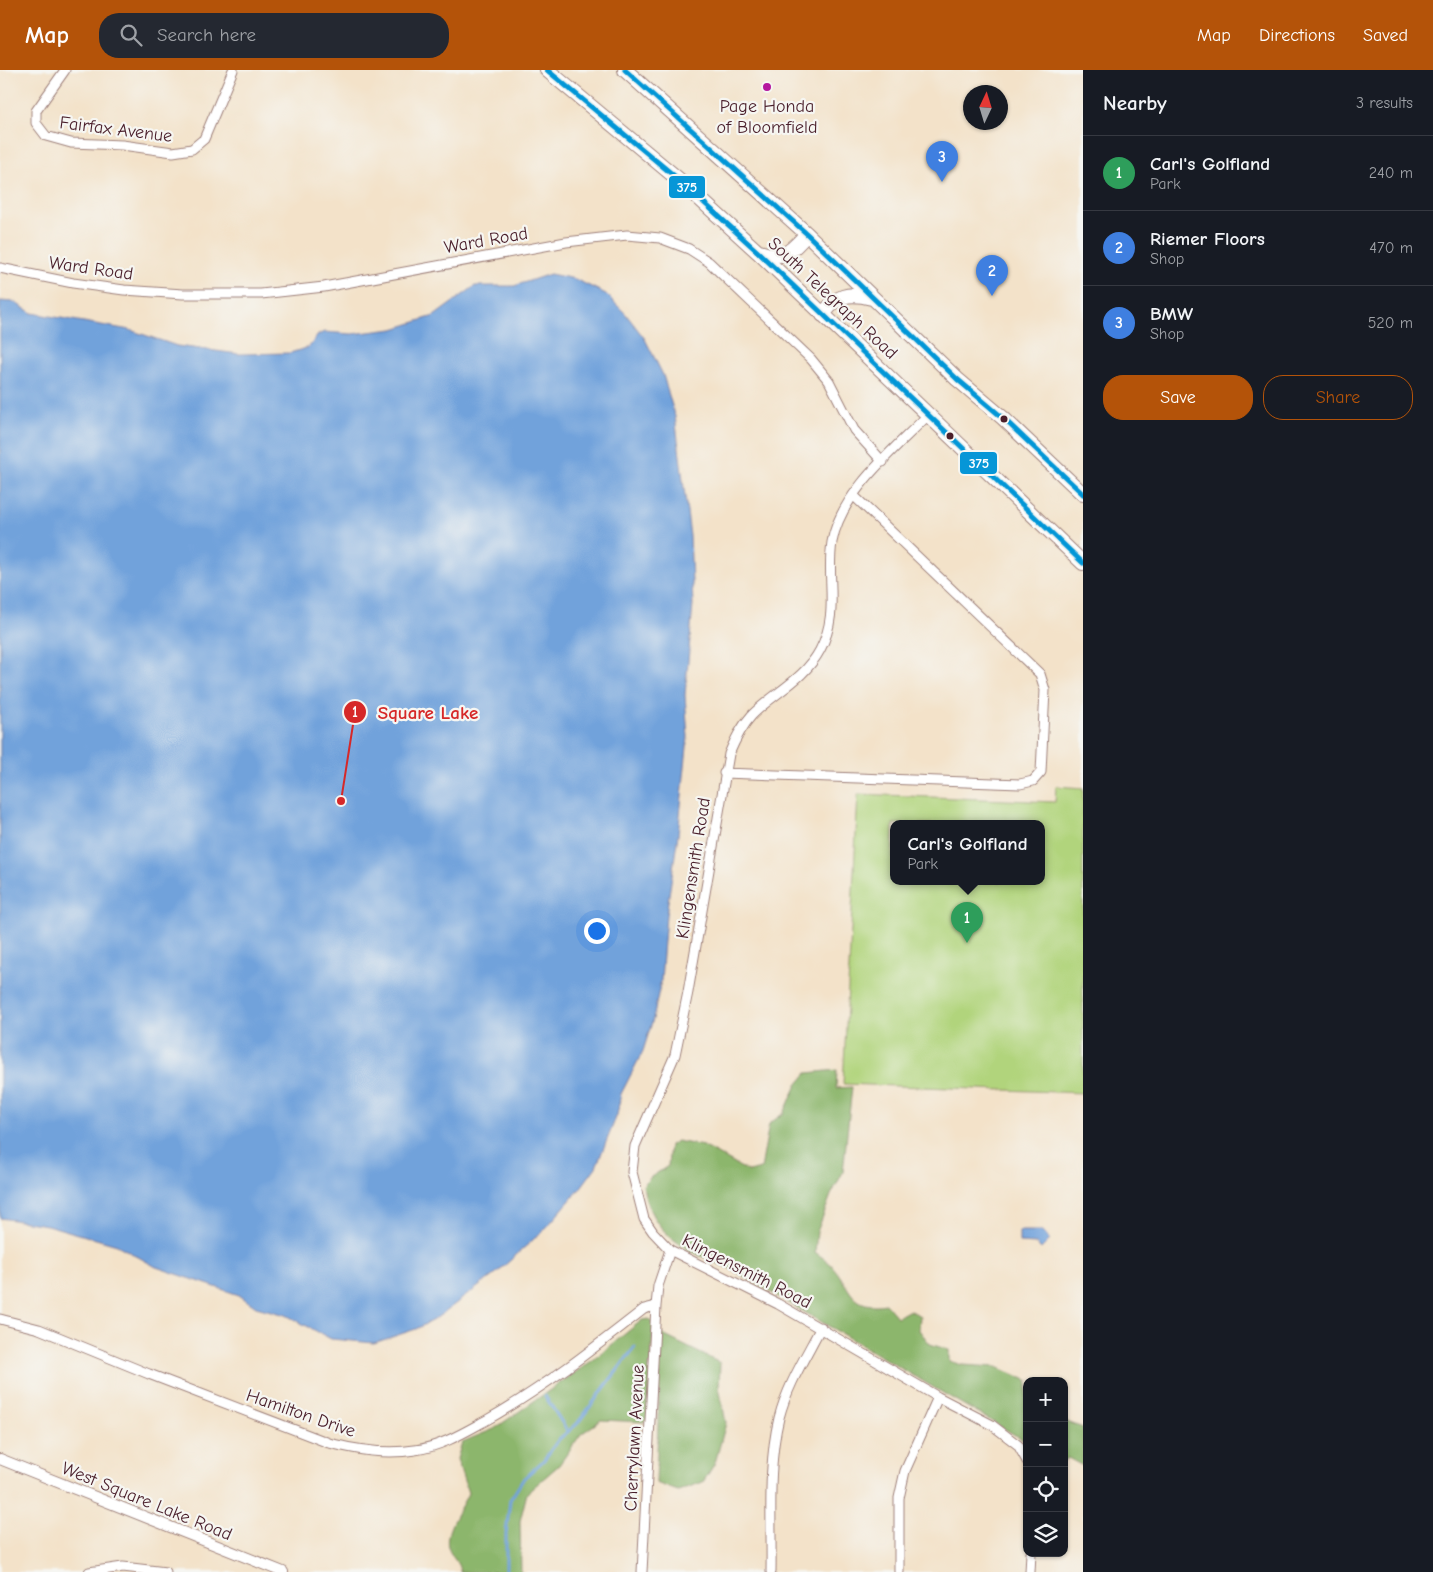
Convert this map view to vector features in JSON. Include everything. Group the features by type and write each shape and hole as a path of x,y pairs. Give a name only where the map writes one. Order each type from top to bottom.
{"highway":[{"name":"South Telegraph Road","path":"547,70 678,179 758,252 1083,563"},
{"name":"South Telegraph Road","path":"625,70 807,234 872,298 1083,494"},
{"path":"758,252 775,257 783,256 790,252 807,234"},
{"path":"823,315 832,301 842,297 856,295 872,298"}],"street":[{"name":"Fairfax Avenue","path":"65,70 38,106 36,123 39,130 46,136 64,142 122,145 183,152 198,146 208,131 233,70"},
{"name":"Ward Road","path":"0,268 48,279 124,290 183,294 261,294 316,289 586,239 627,235 660,238 689,249 709,262 811,359 829,381 854,430 883,462"},
{"name":"Klingensmith Road","path":"929,414 853,495 842,512 834,536 831,557 832,611 822,645 813,661 798,678 764,704 745,723 733,745 724,773 688,992 675,1055 635,1146 632,1172 644,1219 663,1244 670,1250 821,1327 938,1397 1005,1433 1018,1445 1023,1454"},
{"path":"724,773 1020,784 1033,780 1041,772 1044,690 1040,674 853,495"},
{"path":"656,1306 658,1286 670,1250"},
{"name":"Hamilton Drive","path":"0,1320 39,1329 149,1374 329,1443 350,1448 392,1453 417,1450 462,1434 522,1400 644,1309 656,1306"},
{"name":"Cherrylawn Avenue","path":"642,1572 656,1306"},
{"path":"771,1572 773,1461 779,1418 791,1385 821,1327"},
{"path":"899,1572 899,1498 905,1471 938,1397"},
{"name":"West Square Lake Road","path":"0,1459 283,1572"},
{"path":"1030,1572 1032,1557"},
{"path":"89,1572 122,1567 166,1572"}],"green space":[{"path":"1056,786 1083,788 1083,1093 843,1084 858,794 1055,802"},
{"path":"837,1070 836,1088 852,1087 843,1172 831,1195 817,1232 815,1252 831,1265 858,1301 874,1305 886,1304 897,1317 910,1310 920,1316 919,1330 930,1344 949,1350 949,1361 962,1365 997,1367 1023,1378 1023,1440 731,1269 687,1248 663,1230 654,1217 647,1203 643,1185 651,1177 668,1166 670,1145 677,1141 703,1146 749,1172 761,1169 769,1124 784,1113 797,1085 807,1073"},
{"path":"649,1319 653,1323 649,1416 644,1422 601,1420 581,1434 559,1465 527,1493 520,1521 521,1572 460,1572 449,1551 447,1540 454,1520 468,1493 457,1459 462,1442 494,1429 593,1360 642,1320"},
{"path":"661,1334 720,1363 719,1387 726,1423 715,1463 703,1482 678,1491 656,1483"},
{"path":"1068,1422 1083,1428 1083,1466 1068,1458"}],"water":[{"path":"550,274 575,279 606,294 625,313 645,339 663,375 675,416 690,536 693,605 685,695 688,737 678,835 666,915 661,980 653,1019 643,1051 621,1094 617,1115 596,1167 545,1229 494,1275 435,1319 416,1329 374,1343 331,1339 286,1315 256,1307 239,1295 156,1267 117,1245 47,1225 0,1218 0,301 14,302 32,313 130,330 177,346 239,354 290,353 309,347 318,335 324,332 352,334 393,329 434,316 475,286 514,286"},
{"path":"1019,1231 1042,1231 1050,1240 1041,1249 1036,1244 1019,1243"}],"waterway":[{"path":"506,1572 506,1534 510,1500 524,1478 543,1461 559,1439 577,1424 635,1347"},
{"path":"545,1396 568,1432"}],"transit line":[{"name":"375","path":"547,70 678,179 758,252 1083,563"},
{"name":"375","path":"625,70 807,234 957,379 1003,418 1083,494"}],"place":[{"name":"Page Honda of Bloomfield","path":"767,87"},
{"name":"BMW","path":"942,182"},
{"name":"Riemer Floors","path":"992,296"},
{"name":"Square Lake","path":"341,801"},
{"name":"Carl's Golfland","path":"967,943"}]}
